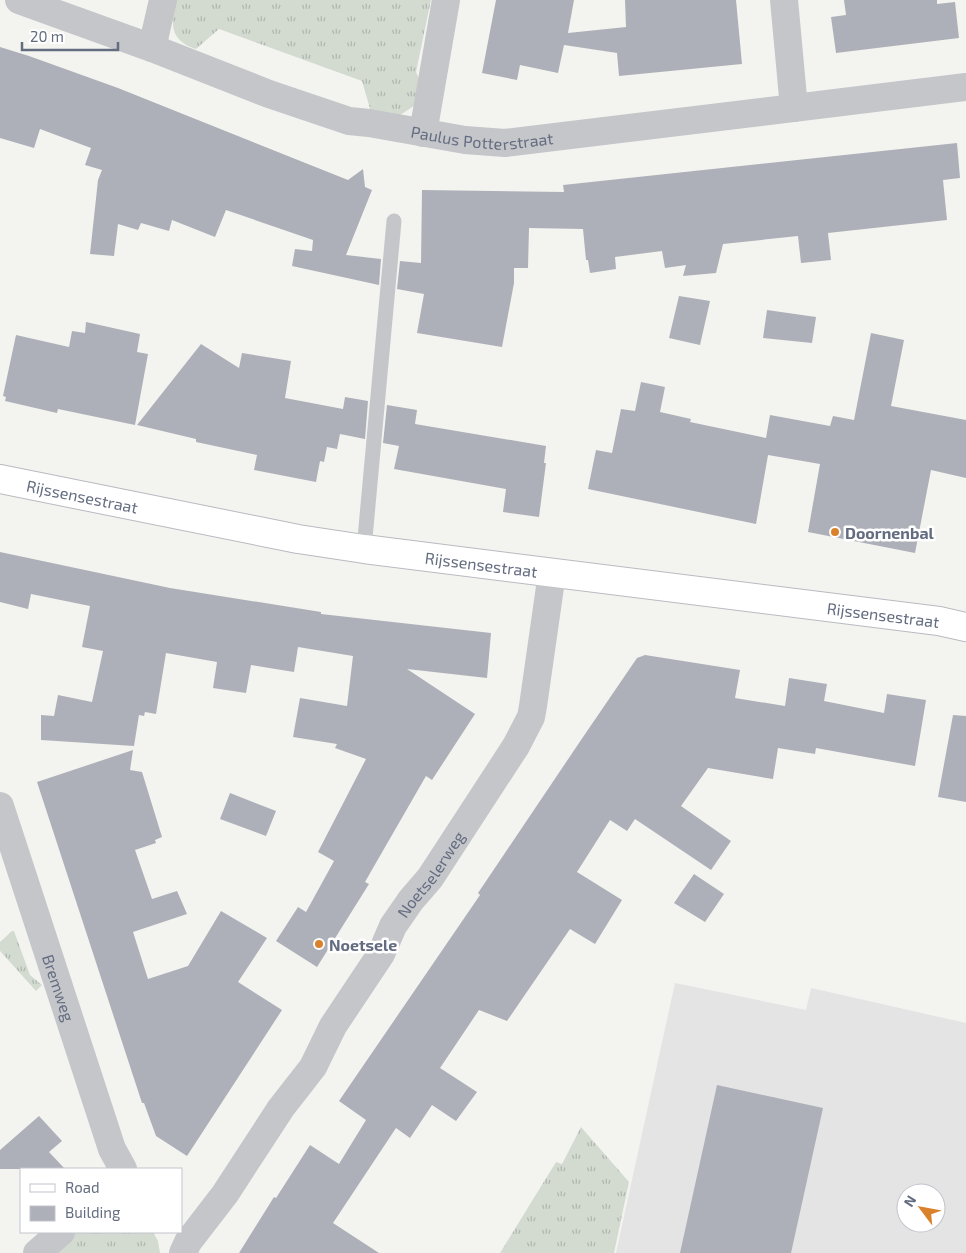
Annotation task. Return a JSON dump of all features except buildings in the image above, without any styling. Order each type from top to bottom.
[{"type":"main road","name":"Rijssensestraat","points":[[0,479],[279,535],[364,550],[939,621],[966,627]]},
{"type":"street","name":"Paulus Potterstraat","points":[[19,0],[152,48],[316,111],[349,121],[465,140],[505,143],[966,87]]},
{"type":"street","points":[[152,48],[163,0]]},
{"type":"street","points":[[423,133],[446,0]]},
{"type":"street","points":[[784,0],[794,108]]},
{"type":"street","name":"Noetselerweg","points":[[187,1235],[225,1194],[281,1108],[312,1067],[333,1026],[381,954],[393,926],[411,900],[430,878],[516,746],[531,717],[534,706],[552,573]]},
{"type":"street","name":"Bremweg","points":[[0,806],[112,1149],[122,1168]]},
{"type":"street","points":[[37,1253],[60,1233]]},
{"type":"lane","points":[[364,550],[394,221]]},
{"type":"shaded area","points":[[675,983],[806,1010],[811,988],[966,1023],[966,1253],[616,1253]]},
{"type":"green space","points":[[176,0],[431,0],[416,72],[421,83],[417,104],[397,117],[371,112],[362,81],[219,29],[196,49],[187,45],[176,36],[173,17]]},
{"type":"green space","points":[[14,931],[30,975],[42,985],[36,991],[0,951],[0,942]]},
{"type":"green space","points":[[581,1127],[629,1182],[614,1253],[500,1253],[556,1162],[562,1164]]},
{"type":"green space","points":[[73,1233],[154,1233],[158,1241],[160,1253],[51,1253]]},
{"type":"place","name":"Doornenbal","points":[[835,532]]},
{"type":"place","name":"Noetsele","points":[[319,944]]}]
